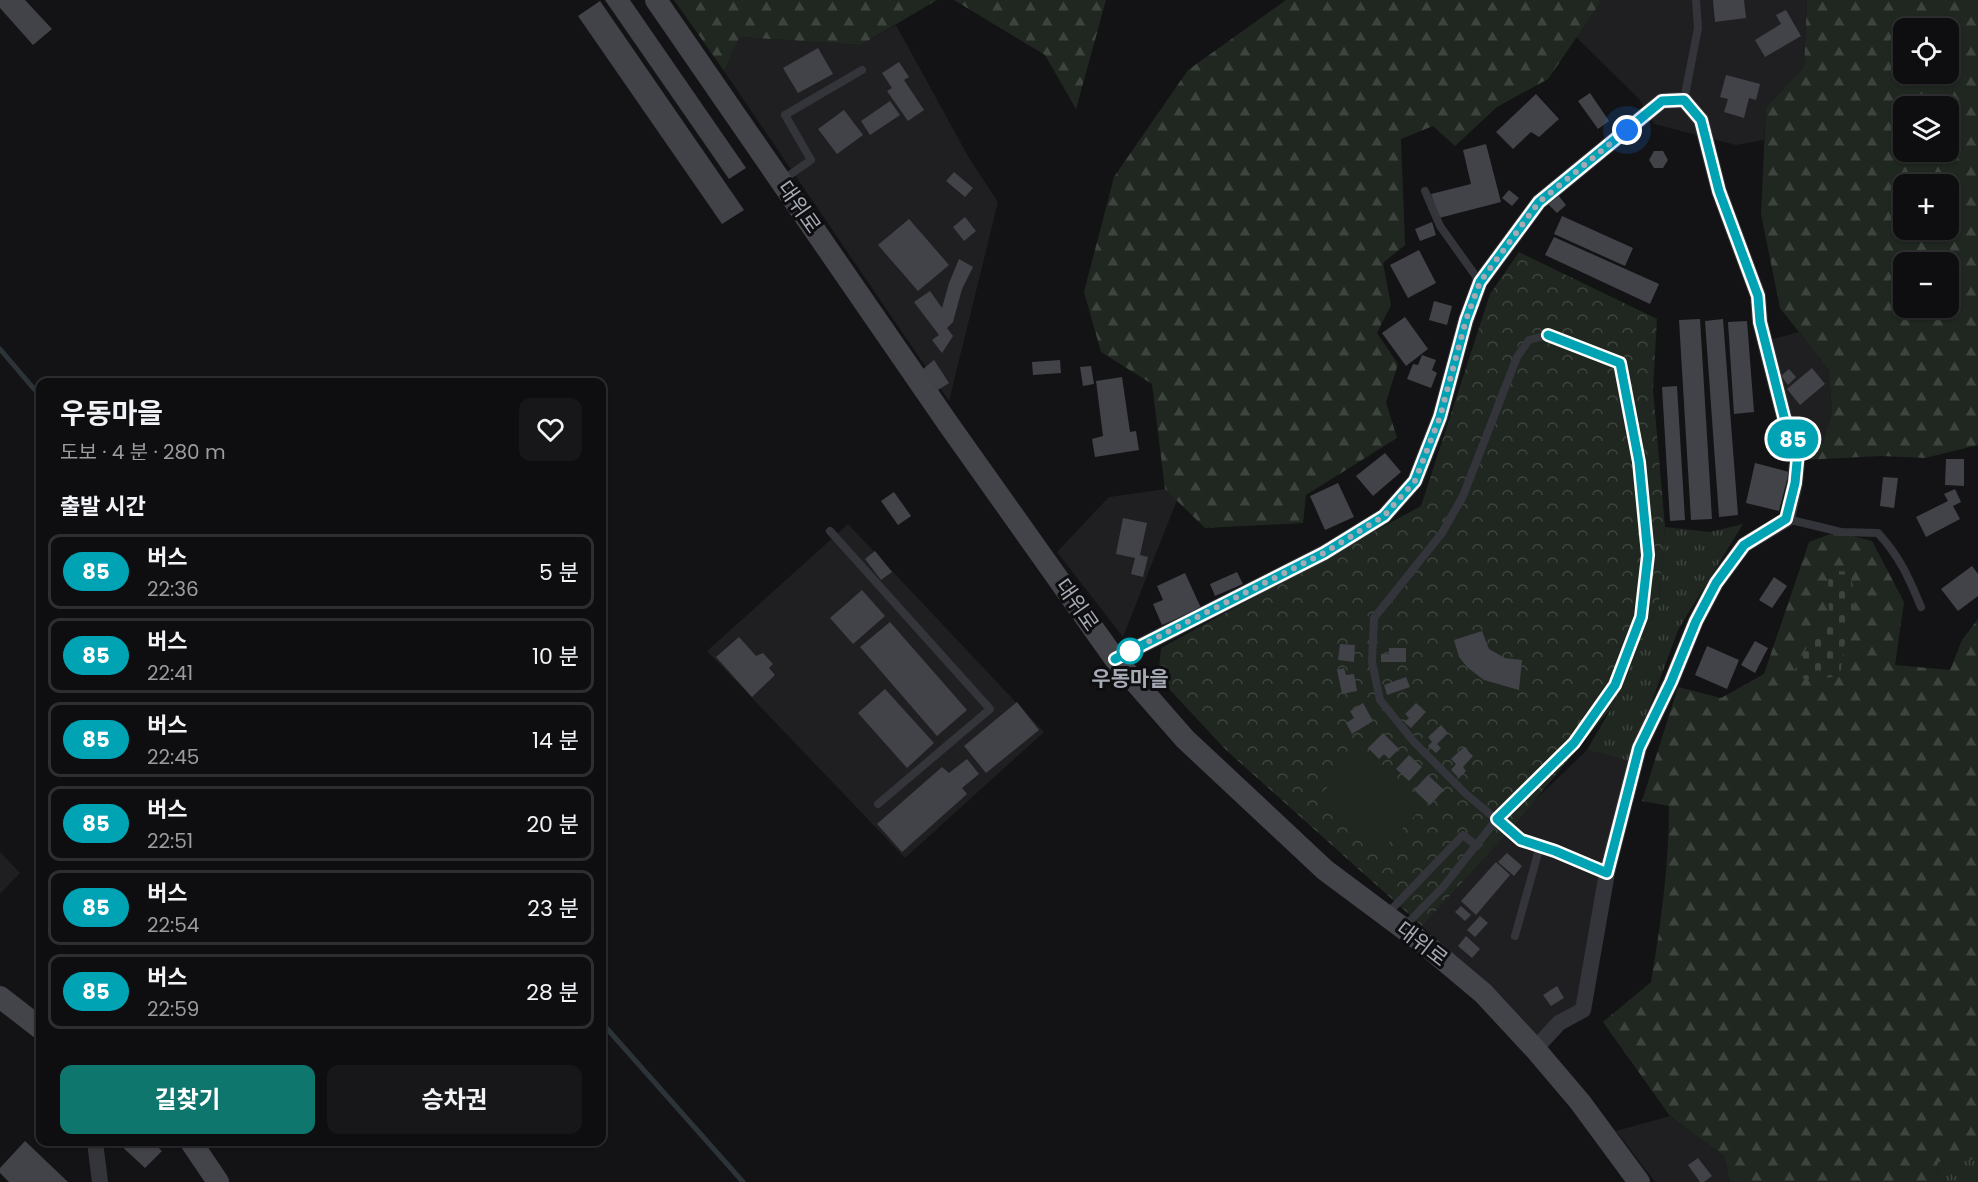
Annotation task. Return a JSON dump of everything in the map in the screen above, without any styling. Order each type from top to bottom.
[{"type":"main road","name":"대위로","points":[[656,0],[949,425],[1115,659],[1185,739],[1325,870],[1483,993],[1580,1102],[1639,1182]]},
{"type":"main road","points":[[0,997],[36,1025]]},
{"type":"main road","points":[[194,1146],[218,1182]]},
{"type":"street","points":[[1115,659],[1324,553],[1384,516],[1415,481],[1440,417],[1466,320],[1480,282],[1539,202],[1662,101],[1684,100],[1701,120],[1719,191],[1758,296],[1760,322],[1784,417],[1798,452],[1795,483],[1786,519],[1744,545],[1716,583],[1696,621],[1671,682],[1639,748],[1607,873],[1583,1010],[1559,1023],[1535,1049]]},
{"type":"street","points":[[96,1146],[100,1182]]},
{"type":"lane","points":[[1684,100],[1698,28],[1696,0]]},
{"type":"lane","points":[[781,181],[811,160],[785,115],[862,70]]},
{"type":"lane","points":[[1425,191],[1440,226],[1480,282]]},
{"type":"lane","points":[[1394,922],[1443,887],[1497,819],[1574,743],[1615,685],[1641,617],[1648,555],[1639,462],[1620,363],[1548,335],[1528,340],[1517,357],[1463,496],[1442,533],[1374,618],[1372,662],[1380,700],[1414,742],[1466,794],[1497,819],[1521,840],[1607,873]]},
{"type":"lane","points":[[1786,519],[1841,532],[1878,534],[1896,552],[1921,607]]},
{"type":"lane","points":[[830,531],[990,709],[878,804]]},
{"type":"lane","points":[[1394,922],[1463,835],[1477,846]]},
{"type":"lane","points":[[1515,936],[1540,846]]},
{"type":"shaded area","points":[[1602,0],[1807,0],[1804,67],[1766,107],[1764,140],[1736,145],[1654,124],[1639,99],[1576,37]]},
{"type":"shaded area","points":[[896,25],[969,158],[998,202],[949,401],[724,71],[740,37],[861,45]]},
{"type":"shaded area","points":[[1799,332],[1829,370],[1832,413],[1823,443],[1801,442],[1787,407],[1770,340]]},
{"type":"shaded area","points":[[1165,489],[1177,500],[1123,637],[1057,552],[1109,497]]},
{"type":"shaded area","points":[[848,524],[1044,732],[905,858],[707,651]]},
{"type":"shaded area","points":[[1587,750],[1630,761],[1580,1003],[1536,1038],[1422,926],[1534,801]]},
{"type":"shaded area","points":[[0,852],[20,873],[0,894]]},
{"type":"shaded area","points":[[1670,1116],[1724,1156],[1730,1182],[1655,1182],[1616,1131]]},
{"type":"green space","points":[[674,0],[937,0],[861,45],[740,37],[724,71]]},
{"type":"green space","points":[[954,0],[1106,0],[1076,109],[1045,55]]},
{"type":"green space","points":[[1286,0],[1602,0],[1548,79],[1497,107],[1455,146],[1433,126],[1401,139],[1405,245],[1383,263],[1391,305],[1377,333],[1398,364],[1386,402],[1397,438],[1306,495],[1303,523],[1205,528],[1165,489],[1152,384],[1101,352],[1084,292],[1114,177],[1188,70]]},
{"type":"green space","points":[[1807,0],[1978,0],[1978,445],[1925,458],[1881,456],[1802,460],[1801,442],[1823,443],[1832,413],[1829,370],[1780,308],[1761,214],[1766,107],[1804,67]]},
{"type":"green space","points":[[1519,252],[1657,319],[1653,389],[1665,527],[1659,604],[1612,707],[1516,823],[1422,926],[1226,750],[1158,677],[1161,648],[1421,506],[1490,294]]},
{"type":"green space","points":[[1743,524],[1678,630],[1630,761],[1587,750],[1612,707],[1659,604],[1665,527],[1710,532]]},
{"type":"green space","points":[[1836,532],[1872,541],[1904,602],[1895,665],[1950,670],[1962,640],[1978,619],[1978,1159],[1937,1162],[1938,1182],[1730,1182],[1724,1156],[1670,1116],[1603,1022],[1651,982],[1664,894],[1669,806],[1642,801],[1678,687],[1721,698],[1764,674],[1809,542]]},
{"type":"green space","points":[[1828,570],[1850,572],[1855,598],[1846,634],[1840,676],[1810,680],[1792,676],[1810,641],[1829,613]]},
{"type":"green space","points":[[1361,751],[1422,808],[1382,850],[1321,794]]},
{"type":"green space","points":[[1978,1159],[1978,1182],[1938,1182],[1937,1162]]},
{"type":"building","points":[[0,0],[25,0],[52,29],[33,45],[0,8]]},
{"type":"building","points":[[605,0],[630,0],[746,168],[729,179]]},
{"type":"building","points":[[1713,0],[1744,0],[1746,18],[1715,22]]},
{"type":"building","points":[[600,1],[744,210],[722,224],[578,16]]},
{"type":"building","points":[[1786,10],[1801,36],[1765,57],[1755,40],[1781,24],[1776,15]]},
{"type":"building","points":[[818,48],[833,74],[798,93],[783,68]]},
{"type":"building","points":[[899,62],[909,77],[904,80],[924,110],[908,121],[887,91],[892,88],[882,73]]},
{"type":"building","points":[[1726,75],[1760,84],[1756,100],[1749,98],[1744,118],[1724,112],[1728,99],[1720,97]]},
{"type":"building","points":[[1590,93],[1609,121],[1598,129],[1578,101]]},
{"type":"building","points":[[1536,94],[1559,119],[1539,137],[1531,132],[1513,149],[1496,132]]},
{"type":"building","points":[[890,101],[900,115],[870,135],[861,121]]},
{"type":"building","points":[[844,110],[863,135],[837,154],[818,129]]},
{"type":"building","points":[[1486,144],[1501,202],[1439,218],[1431,194],[1471,184],[1463,150]]},
{"type":"building","points":[[1654,151],[1663,151],[1668,160],[1663,168],[1654,168],[1649,160]]},
{"type":"building","points":[[954,172],[973,188],[965,197],[946,181]]},
{"type":"building","points":[[1509,190],[1519,198],[1512,206],[1502,198]]},
{"type":"building","points":[[1558,195],[1566,205],[1557,213],[1548,204]]},
{"type":"building","points":[[1562,216],[1633,248],[1625,266],[1554,234]]},
{"type":"building","points":[[965,217],[976,231],[964,241],[953,227]]},
{"type":"building","points":[[909,219],[949,265],[918,291],[878,245]]},
{"type":"building","points":[[1432,222],[1436,235],[1420,241],[1415,229]]},
{"type":"building","points":[[1554,237],[1659,284],[1650,304],[1545,255]]},
{"type":"building","points":[[1419,250],[1436,283],[1408,298],[1390,265]]},
{"type":"building","points":[[959,259],[973,267],[962,289],[953,322],[947,328],[953,336],[942,353],[932,340],[939,335],[914,302],[930,291],[942,308]]},
{"type":"building","points":[[1434,301],[1452,306],[1447,325],[1429,320]]},
{"type":"building","points":[[1405,317],[1428,349],[1406,366],[1382,333]]},
{"type":"building","points":[[1700,319],[1712,519],[1691,520],[1679,320]]},
{"type":"building","points":[[1723,319],[1738,515],[1719,517],[1705,321]]},
{"type":"building","points":[[1747,321],[1754,412],[1734,414],[1728,322]]},
{"type":"building","points":[[1422,355],[1436,360],[1432,370],[1437,373],[1431,388],[1407,379],[1413,364],[1418,365]]},
{"type":"building","points":[[934,360],[949,383],[938,390],[923,369]]},
{"type":"building","points":[[1060,360],[1061,373],[1033,375],[1032,362]]},
{"type":"building","points":[[1091,366],[1094,384],[1083,386],[1080,367]]},
{"type":"building","points":[[1812,368],[1825,384],[1800,405],[1787,389]]},
{"type":"building","points":[[1789,369],[1796,377],[1788,385],[1781,376]]},
{"type":"building","points":[[1122,377],[1130,432],[1136,431],[1139,450],[1095,457],[1092,439],[1103,436],[1096,381]]},
{"type":"building","points":[[1677,386],[1685,520],[1670,521],[1662,387]]},
{"type":"building","points":[[1385,453],[1401,472],[1373,496],[1356,476]]},
{"type":"building","points":[[1946,459],[1964,459],[1964,486],[1945,485]]},
{"type":"building","points":[[1755,463],[1789,472],[1779,511],[1746,503]]},
{"type":"building","points":[[1883,477],[1898,478],[1894,508],[1880,506]]},
{"type":"building","points":[[1338,483],[1354,517],[1325,530],[1310,496]]},
{"type":"building","points":[[1955,489],[1961,502],[1953,506],[1960,519],[1926,537],[1916,517],[1948,501],[1944,494]]},
{"type":"building","points":[[894,492],[911,516],[898,525],[881,501]]},
{"type":"building","points":[[1123,518],[1147,523],[1140,555],[1148,557],[1143,577],[1131,574],[1135,558],[1116,554]]},
{"type":"building","points":[[875,551],[892,572],[881,580],[865,559]]},
{"type":"building","points":[[1972,566],[1978,574],[1978,596],[1958,611],[1941,589]]},
{"type":"building","points":[[1237,572],[1243,584],[1215,596],[1210,584]]},
{"type":"building","points":[[1185,573],[1201,608],[1162,625],[1153,604],[1163,600],[1157,586]]},
{"type":"building","points":[[1774,577],[1787,586],[1772,608],[1759,600]]},
{"type":"building","points":[[862,590],[885,616],[853,644],[830,618]]},
{"type":"building","points":[[890,622],[967,710],[937,736],[860,647]]},
{"type":"building","points":[[1482,631],[1489,649],[1505,658],[1522,660],[1519,690],[1484,680],[1468,668],[1459,657],[1454,640]]},
{"type":"building","points":[[739,637],[756,656],[763,653],[773,664],[769,668],[775,675],[752,697],[716,657]]},
{"type":"building","points":[[1755,641],[1768,648],[1755,673],[1741,665]]},
{"type":"building","points":[[1340,644],[1355,645],[1354,662],[1338,660]]},
{"type":"building","points":[[1707,646],[1739,660],[1727,689],[1695,675]]},
{"type":"building","points":[[1389,648],[1406,648],[1406,662],[1381,662],[1381,654],[1389,654]]},
{"type":"building","points":[[1344,668],[1346,675],[1354,674],[1357,691],[1342,694],[1337,670]]},
{"type":"building","points":[[1406,677],[1410,687],[1387,695],[1384,685]]},
{"type":"building","points":[[885,689],[934,743],[907,768],[858,713]]},
{"type":"building","points":[[1017,702],[1039,730],[986,773],[964,746]]},
{"type":"building","points":[[1363,703],[1373,721],[1352,734],[1346,723],[1354,718],[1350,711]]},
{"type":"building","points":[[1416,703],[1426,712],[1411,728],[1404,722],[1409,718],[1405,714]]},
{"type":"building","points":[[1441,725],[1448,733],[1437,744],[1441,748],[1436,753],[1428,746],[1432,742],[1428,737]]},
{"type":"building","points":[[1383,733],[1399,749],[1389,759],[1384,754],[1379,759],[1368,748]]},
{"type":"building","points":[[1464,747],[1473,756],[1463,767],[1466,771],[1459,778],[1451,770],[1456,764],[1451,759]]},
{"type":"building","points":[[1409,755],[1422,767],[1409,781],[1396,769]]},
{"type":"building","points":[[967,759],[979,774],[962,788],[967,794],[902,852],[877,824],[942,767],[949,773]]},
{"type":"building","points":[[1428,775],[1444,790],[1430,805],[1414,790]]},
{"type":"building","points":[[1507,853],[1522,866],[1514,876],[1498,862]]},
{"type":"building","points":[[1496,862],[1510,875],[1476,915],[1461,901]]},
{"type":"building","points":[[1461,906],[1471,915],[1465,921],[1455,912]]},
{"type":"building","points":[[1480,916],[1488,923],[1475,937],[1467,930]]},
{"type":"building","points":[[1466,936],[1480,949],[1472,958],[1458,946]]},
{"type":"building","points":[[1557,986],[1564,998],[1551,1006],[1543,995]]},
{"type":"building","points":[[25,1141],[68,1182],[9,1182],[0,1173],[0,1168]]},
{"type":"building","points":[[121,1146],[156,1146],[162,1151],[145,1168]]},
{"type":"building","points":[[1698,1158],[1712,1176],[1704,1182],[1700,1182],[1688,1165]]},
{"type":"waterway","points":[[0,349],[36,391]]},
{"type":"waterway","points":[[606,1028],[743,1182]]},
{"type":"bus line","name":"85","points":[[1115,659],[1142,643],[1324,553],[1384,516],[1415,481],[1440,417],[1466,320],[1480,282],[1539,202],[1662,101],[1684,100],[1701,120],[1719,191],[1758,296],[1760,322],[1784,417],[1798,452],[1795,483],[1786,519],[1744,545],[1716,583],[1696,621],[1671,682],[1639,748],[1607,873],[1555,851],[1521,840],[1497,819],[1574,743],[1615,685],[1641,617],[1648,555],[1639,462],[1620,363],[1548,335]]},
{"type":"place","name":"우동마을","points":[[1130,651]]},
{"type":"route","points":[[1130,651],[1324,553],[1384,516],[1415,481],[1440,417],[1466,320],[1480,282],[1539,202],[1627,130]]}]
